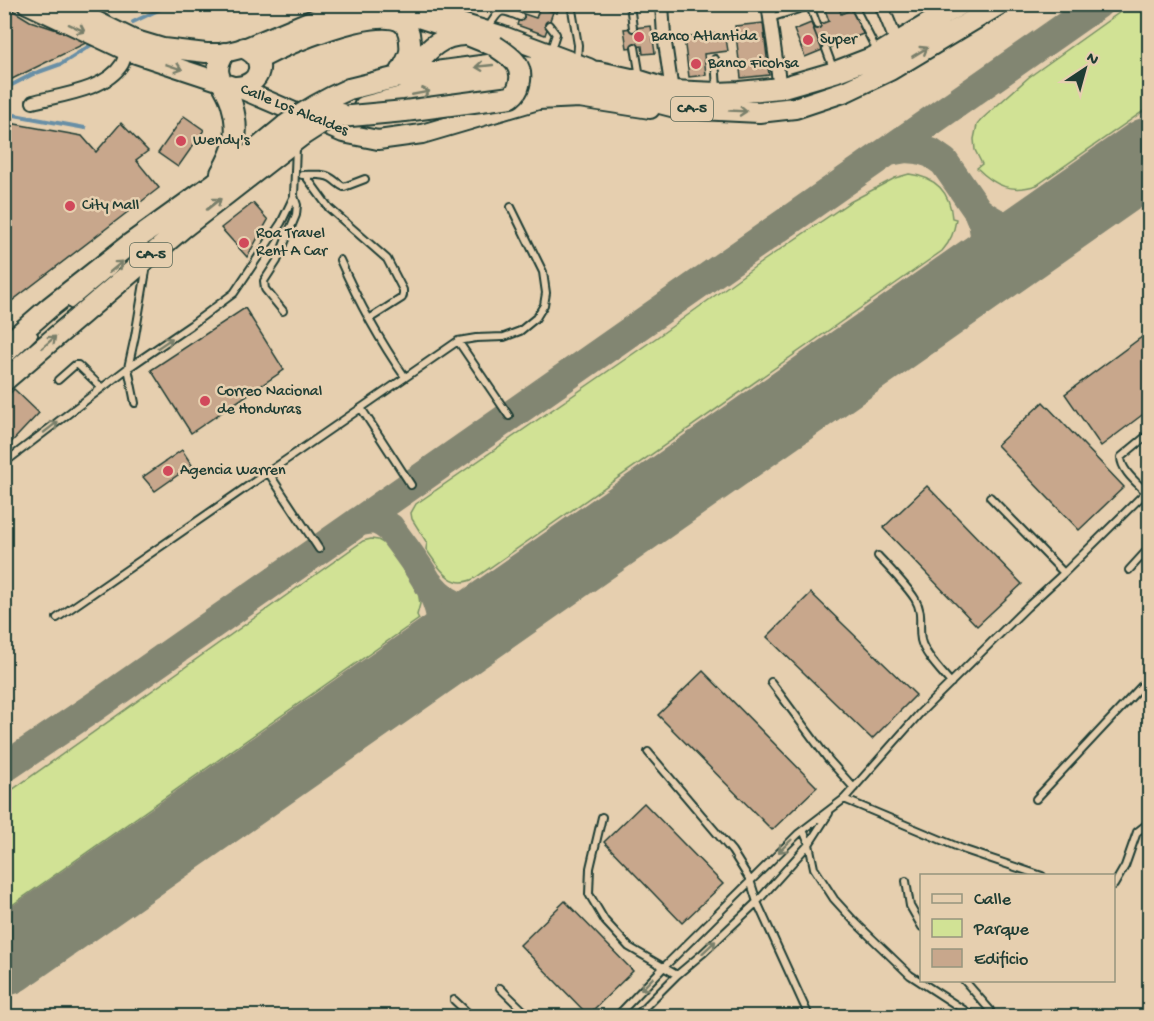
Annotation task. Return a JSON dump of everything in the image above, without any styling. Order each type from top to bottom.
[{"type":"main road","name":"Calle Los Alcaldes","points":[[27,4],[127,51],[229,85],[343,133],[378,140],[422,134],[538,100],[579,98],[652,110],[675,99]]},
{"type":"main road","points":[[62,4],[133,39],[163,48],[187,52],[251,54],[273,51],[323,17],[350,4]]},
{"type":"main road","points":[[329,118],[511,97],[516,93],[521,81],[520,68],[509,55],[483,37],[404,4]]},
{"type":"main road","name":"CA-5","points":[[4,381],[139,257],[184,227],[294,134],[305,110],[349,89],[402,76],[496,64],[599,72],[640,81],[675,99],[759,112],[795,108],[846,91],[890,70],[1000,4]]},
{"type":"main road","name":"CA-5","points":[[4,347],[121,251],[215,183],[294,134],[329,118],[417,93],[497,83],[578,86],[644,99],[675,99],[780,88],[835,72],[879,54],[958,5]]},
{"type":"main road","points":[[323,17],[371,8],[403,12],[483,37],[550,53],[599,72]]},
{"type":"main road","points":[[323,17],[352,22],[371,18],[387,18],[402,22],[407,29],[411,47],[402,76]]},
{"type":"main road","points":[[402,76],[442,39],[454,35],[483,37]]},
{"type":"main road","points":[[215,183],[232,154],[236,131],[229,85],[218,75],[218,67],[224,53]]},
{"type":"main road","points":[[229,85],[247,86],[255,79],[259,69],[251,54]]},
{"type":"street","points":[[662,4],[664,36],[675,99]]},
{"type":"street","points":[[768,4],[780,88]]},
{"type":"street","points":[[881,4],[897,44]]},
{"type":"street","points":[[33,102],[88,88],[107,80],[121,65],[127,51]]},
{"type":"lane","points":[[571,4],[578,45],[577,64]]},
{"type":"lane","points":[[630,4],[633,28]]},
{"type":"lane","points":[[853,4],[879,54]]},
{"type":"lane","points":[[770,18],[812,5],[817,25]]},
{"type":"lane","points":[[483,37],[500,12],[506,11],[520,17]]},
{"type":"lane","points":[[549,25],[556,34],[550,53]]},
{"type":"lane","points":[[635,47],[640,81]]},
{"type":"lane","points":[[826,49],[835,72]]},
{"type":"lane","points":[[715,59],[717,93]]},
{"type":"lane","points":[[283,311],[265,289],[264,281],[277,261],[296,215],[294,134]]},
{"type":"lane","points":[[295,175],[330,177],[344,187],[365,179]]},
{"type":"lane","points":[[305,175],[329,208],[387,259],[403,290],[402,298],[369,319]]},
{"type":"lane","points":[[4,463],[128,368],[234,294],[281,224],[294,196]]},
{"type":"lane","points":[[57,618],[458,341],[504,337],[520,331],[536,318],[544,305],[546,293],[543,272],[511,207]]},
{"type":"lane","points":[[165,232],[184,227]]},
{"type":"lane","points":[[135,403],[128,368],[135,336],[139,257]]},
{"type":"lane","points":[[71,305],[139,257]]},
{"type":"lane","points":[[340,260],[385,348],[405,377]]},
{"type":"lane","points":[[4,364],[34,335]]},
{"type":"lane","points":[[458,341],[509,416]]},
{"type":"lane","points":[[58,380],[78,365],[102,388]]},
{"type":"lane","points":[[361,408],[411,485]]},
{"type":"lane","points":[[616,1017],[750,880],[804,830],[844,799],[920,713],[1147,489],[1133,480],[1121,462],[1121,457],[1149,433]]},
{"type":"lane","points":[[268,472],[319,549]]},
{"type":"lane","points":[[990,497],[1064,573]]},
{"type":"lane","points":[[1129,570],[1149,547]]},
{"type":"lane","points":[[878,556],[915,598],[921,612],[922,643],[951,683]]},
{"type":"lane","points":[[1036,799],[1149,677]]},
{"type":"lane","points":[[771,682],[828,759],[854,789]]},
{"type":"lane","points":[[648,753],[732,851],[750,880],[757,902],[809,1017]]},
{"type":"lane","points":[[844,799],[965,850],[1036,874]]},
{"type":"lane","points":[[636,1017],[677,975],[757,902],[808,844],[831,810]]},
{"type":"lane","points":[[602,817],[590,868],[589,894],[605,921],[630,947],[677,975]]},
{"type":"lane","points":[[1115,882],[1125,866],[1137,832],[1149,822]]},
{"type":"lane","points":[[804,830],[814,868],[834,899],[910,975],[920,982]]},
{"type":"lane","points":[[906,881],[910,906],[920,925]]},
{"type":"lane","points":[[921,982],[974,1017]]},
{"type":"lane","points":[[965,982],[990,1010],[991,1017]]},
{"type":"lane","points":[[500,988],[529,1017]]},
{"type":"lane","points":[[454,1000],[471,1017]]},
{"type":"green space","points":[[1130,5],[1149,5],[1149,107],[1037,185],[1020,188],[1005,187],[984,175],[977,168],[982,164],[975,150],[974,139],[977,125],[982,119],[1029,77]]},
{"type":"green space","points":[[909,174],[934,182],[948,200],[952,218],[956,219],[952,236],[942,251],[475,578],[459,582],[440,569],[426,549],[427,543],[412,519],[411,513],[416,504],[850,202],[895,178]]},
{"type":"green space","points":[[371,539],[387,545],[418,591],[420,604],[417,615],[419,619],[5,910],[5,795],[363,541]]},
{"type":"building","points":[[532,4],[560,4],[557,13]]},
{"type":"building","points":[[823,4],[838,4],[841,14],[853,9],[863,34],[822,50],[813,27],[829,21]]},
{"type":"building","points":[[4,5],[30,21],[90,41],[4,84]]},
{"type":"building","points":[[540,7],[553,12],[545,35],[517,25],[521,13],[536,18]]},
{"type":"building","points":[[763,23],[769,75],[741,78],[735,26]]},
{"type":"building","name":"Super","points":[[811,23],[822,50],[805,57],[794,30]]},
{"type":"building","name":"Banco Atlantida","points":[[651,26],[655,53],[643,54],[642,46],[627,48],[624,29]]},
{"type":"building","name":"Banco Ficohsa","points":[[725,32],[728,51],[704,54],[706,75],[689,77],[684,38]]},
{"type":"building","name":"Wendy's","points":[[184,116],[204,130],[178,167],[158,153]]},
{"type":"building","name":"City Mall","points":[[4,122],[82,136],[96,152],[121,123],[148,151],[136,160],[159,188],[4,307]]},
{"type":"building","name":"Roa Travel Rent A Car","points":[[253,203],[268,220],[247,257],[221,228]]},
{"type":"building","name":"Correo Nacional de Honduras","points":[[245,308],[284,370],[191,433],[151,370]]},
{"type":"building","points":[[1150,331],[1150,409],[1101,446],[1065,394]]},
{"type":"building","points":[[14,389],[39,413],[5,449],[4,400]]},
{"type":"building","points":[[1043,402],[1124,487],[1079,530],[997,445]]},
{"type":"building","name":"Agencia Warren","points":[[182,450],[192,465],[155,491],[143,477]]},
{"type":"building","points":[[927,486],[1022,584],[977,626],[883,528]]},
{"type":"building","points":[[811,593],[916,695],[872,739],[767,637]]},
{"type":"building","points":[[703,671],[817,787],[772,830],[658,715]]},
{"type":"building","points":[[644,803],[723,884],[682,923],[604,842]]},
{"type":"building","points":[[565,901],[633,971],[588,1015],[520,945]]},
{"type":"waterway","points":[[133,22],[171,4]]},
{"type":"waterway","points":[[4,89],[33,74],[61,64],[94,43]]},
{"type":"waterway","points":[[4,112],[85,128]]},
{"type":"taxiway","points":[[4,768],[1098,4]]},
{"type":"taxiway","points":[[889,151],[906,148],[931,153],[944,162],[978,211],[985,234],[980,263],[972,279]]},
{"type":"taxiway","points":[[978,211],[996,223],[1013,228],[1031,228],[1052,224]]},
{"type":"taxiway","points":[[358,522],[375,520],[390,528],[418,567],[436,598],[442,629],[437,647],[425,663]]},
{"type":"taxiway","points":[[430,585],[447,601],[465,608],[485,609],[508,605]]},
{"type":"taxiway","points":[[4,944],[12,944],[45,930]]},
{"type":"runway","points":[[4,958],[1150,155]]},
{"type":"place","name":"Banco Atlantida","points":[[639,37]]},
{"type":"place","name":"Super","points":[[808,40]]},
{"type":"place","name":"Banco Ficohsa","points":[[696,64]]},
{"type":"place","name":"Wendy's","points":[[181,141]]},
{"type":"place","name":"City Mall","points":[[70,206]]},
{"type":"place","name":"Roa Travel Rent A Car","points":[[244,243]]},
{"type":"place","name":"Correo Nacional de Honduras","points":[[205,401]]},
{"type":"place","name":"Agencia Warren","points":[[168,471]]}]
